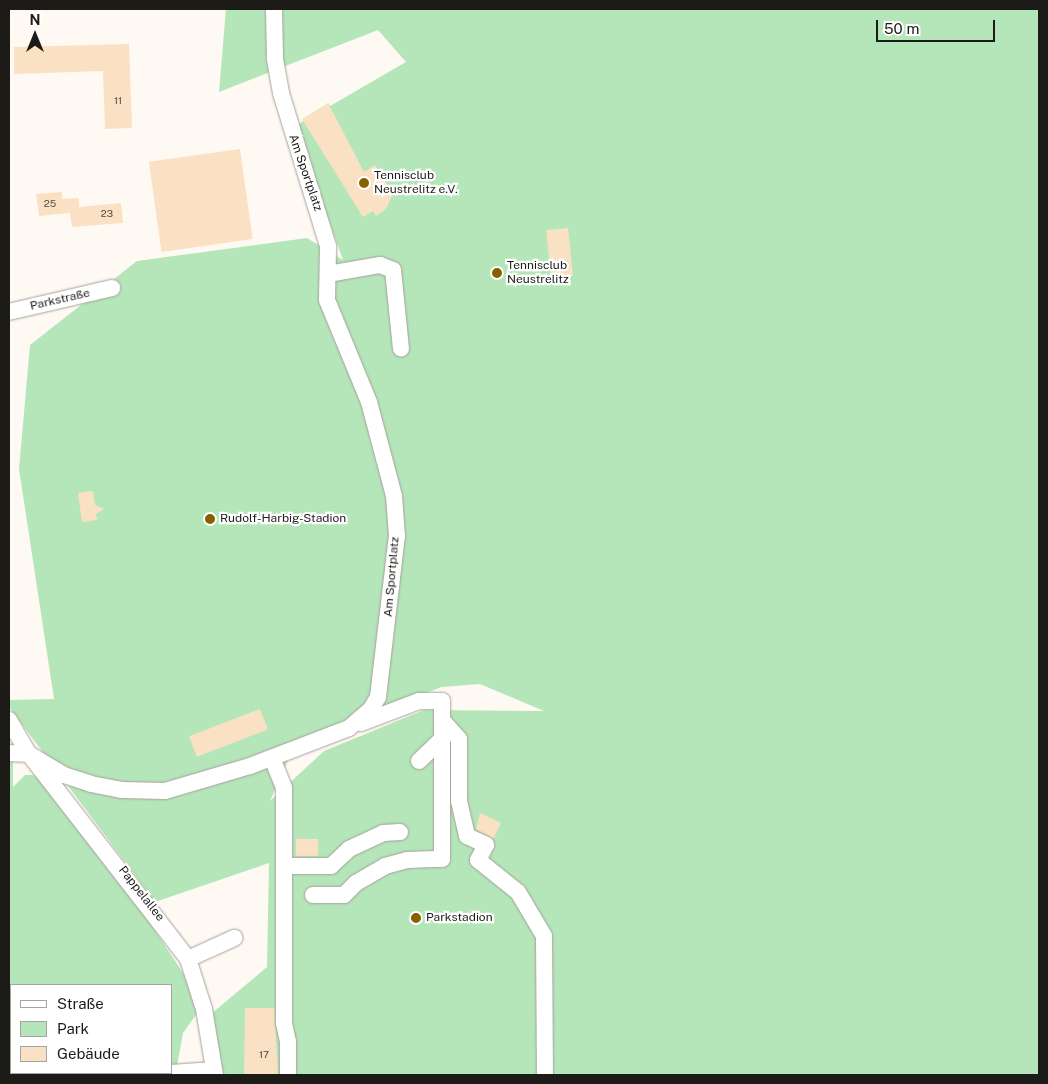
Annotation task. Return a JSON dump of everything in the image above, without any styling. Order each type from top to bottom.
[{"type":"lane","name":"Am Sportplatz","points":[[29,754],[64,775],[91,784],[143,792],[184,787],[272,758],[350,728],[371,709],[381,687],[397,515],[380,436],[327,300],[328,274],[324,230],[288,126],[275,58],[274,9]]},
{"type":"lane","points":[[328,274],[380,265],[393,270],[401,349]]},
{"type":"lane","name":"Parkstraße","points":[[9,312],[112,288]]},
{"type":"lane","points":[[313,895],[344,895],[356,883],[385,866],[407,860],[442,859],[442,701],[419,701],[350,728]]},
{"type":"lane","points":[[9,720],[29,754]]},
{"type":"lane","points":[[442,720],[459,739],[459,801],[467,836],[486,845],[478,860],[518,892],[544,936],[545,1075]]},
{"type":"lane","points":[[419,761],[442,739]]},
{"type":"lane","points":[[9,753],[29,754]]},
{"type":"lane","name":"Pappelallee","points":[[29,754],[188,959],[204,1009],[214,1073]]},
{"type":"lane","points":[[272,758],[284,788],[284,1023],[288,1042],[288,1075]]},
{"type":"lane","points":[[284,866],[331,866],[348,849],[383,833],[400,832]]},
{"type":"lane","points":[[188,959],[234,938]]},
{"type":"lane","points":[[172,1073],[214,1073]]},
{"type":"lane","points":[[124,1075],[147,1074]]},
{"type":"green space","points":[[226,9],[1039,9],[1039,1075],[222,1075],[211,1014],[267,967],[269,863],[155,902],[9,707],[9,700],[54,699],[19,469],[30,345],[137,261],[307,238],[343,260],[295,127],[328,103],[330,106],[406,62],[378,30],[219,92]],"holes":[[[480,684],[544,711],[424,710],[324,751],[270,801],[297,740],[442,687]]]},
{"type":"green space","points":[[9,758],[13,758],[13,787],[25,775],[33,775],[46,783],[127,888],[189,982],[198,1012],[183,1033],[177,1066],[172,1068],[172,984],[10,984],[10,1074],[60,1074],[9,1075]]},
{"type":"building","points":[[129,44],[132,128],[105,129],[103,71],[14,74],[14,47]]},
{"type":"building","name":"Tennisclub Neustrelitz e.V.","points":[[328,103],[364,172],[375,165],[393,194],[386,209],[376,216],[373,211],[363,217],[302,119]]},
{"type":"building","points":[[240,149],[253,239],[162,252],[149,162]]},
{"type":"building","points":[[62,192],[62,199],[79,198],[79,207],[121,203],[123,223],[72,227],[70,213],[39,216],[36,194]]},
{"type":"building","points":[[568,228],[573,276],[551,278],[546,230]]},
{"type":"building","points":[[93,491],[95,505],[104,509],[96,514],[97,520],[82,522],[78,493]]},
{"type":"building","points":[[260,709],[268,730],[197,757],[189,736]]},
{"type":"building","points":[[480,813],[501,823],[493,839],[476,829]]},
{"type":"building","points":[[296,839],[318,839],[318,856],[296,856]]},
{"type":"building","points":[[245,1008],[274,1008],[278,1075],[244,1075]]},
{"type":"place","name":"Tennisclub Neustrelitz e.V.","points":[[364,183]]},
{"type":"place","name":"Tennisclub Neustrelitz","points":[[497,273]]},
{"type":"place","name":"Rudolf-Harbig-Stadion","points":[[210,519]]},
{"type":"place","name":"Parkstadion","points":[[416,918]]}]
